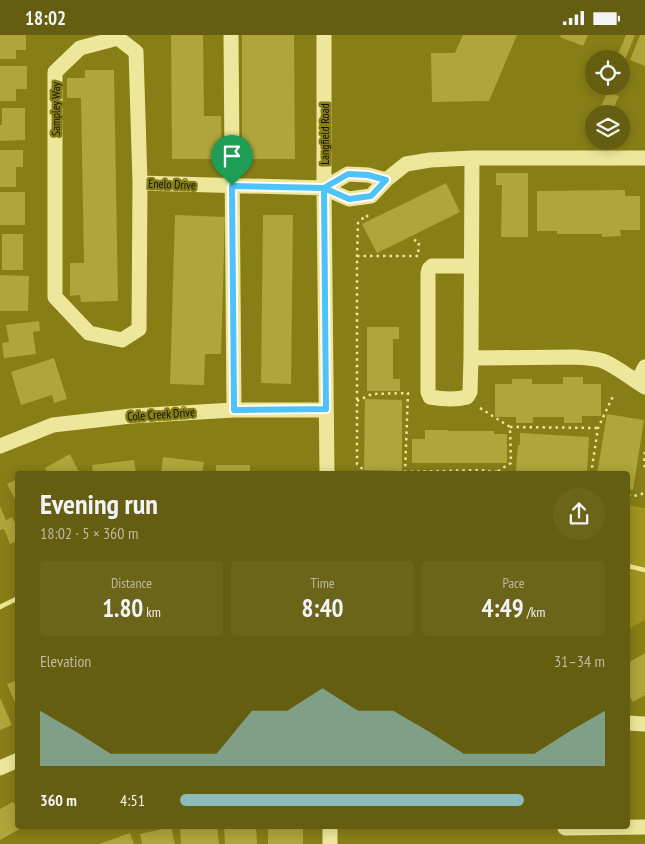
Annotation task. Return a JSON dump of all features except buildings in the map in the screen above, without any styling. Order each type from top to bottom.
[{"type":"street","points":[[232,35],[234,410]]},
{"type":"street","name":"Langfield Road","points":[[324,35],[327,471]]},
{"type":"street","name":"Sampley Way","points":[[118,38],[136,52],[140,183],[139,329],[122,340],[89,333],[56,297],[55,72],[80,48],[118,38]]},
{"type":"street","points":[[324,188],[349,199],[371,196],[386,180],[406,165],[430,160],[472,158],[645,158]]},
{"type":"street","points":[[471,266],[432,267],[429,269],[428,392],[430,397],[462,398],[467,397],[470,392],[472,158]]},
{"type":"street","points":[[324,188],[348,174],[368,175],[386,180]]},
{"type":"street","name":"Enelo Drive","points":[[140,183],[324,188]]},
{"type":"street","points":[[471,358],[575,357],[604,361],[641,384],[645,367]]},
{"type":"street","name":"Cole Creek Drive","points":[[0,446],[53,425],[131,416],[234,410],[326,409]]},
{"type":"street","points":[[630,723],[645,724]]},
{"type":"street","points":[[0,768],[15,761]]},
{"type":"street","points":[[630,827],[645,827]]},
{"type":"street","points":[[330,829],[330,844]]},
{"type":"path","points":[[365,471],[357,464],[357,256],[358,223],[366,215],[368,217]]},
{"type":"path","points":[[357,256],[418,256],[419,242],[414,240]]},
{"type":"path","points":[[357,401],[372,394],[408,393],[405,471]]},
{"type":"path","points":[[592,471],[598,428],[614,394]]},
{"type":"path","points":[[480,408],[510,427],[598,428]]},
{"type":"path","points":[[499,471],[511,463],[510,427]]},
{"type":"path","points":[[645,453],[645,471]]},
{"type":"path","points":[[454,471],[488,471]]},
{"type":"path","points":[[630,495],[645,493]]},
{"type":"shaded area","points":[[630,505],[645,508],[645,620],[630,628]]},
{"type":"waterway","points":[[630,566],[645,570]]},
{"type":"waterway","points":[[0,607],[15,600]]},
{"type":"route","points":[[232,186],[234,410],[326,409],[324,188],[348,174],[368,175],[386,180],[371,196],[349,199],[324,188],[232,186]]}]
